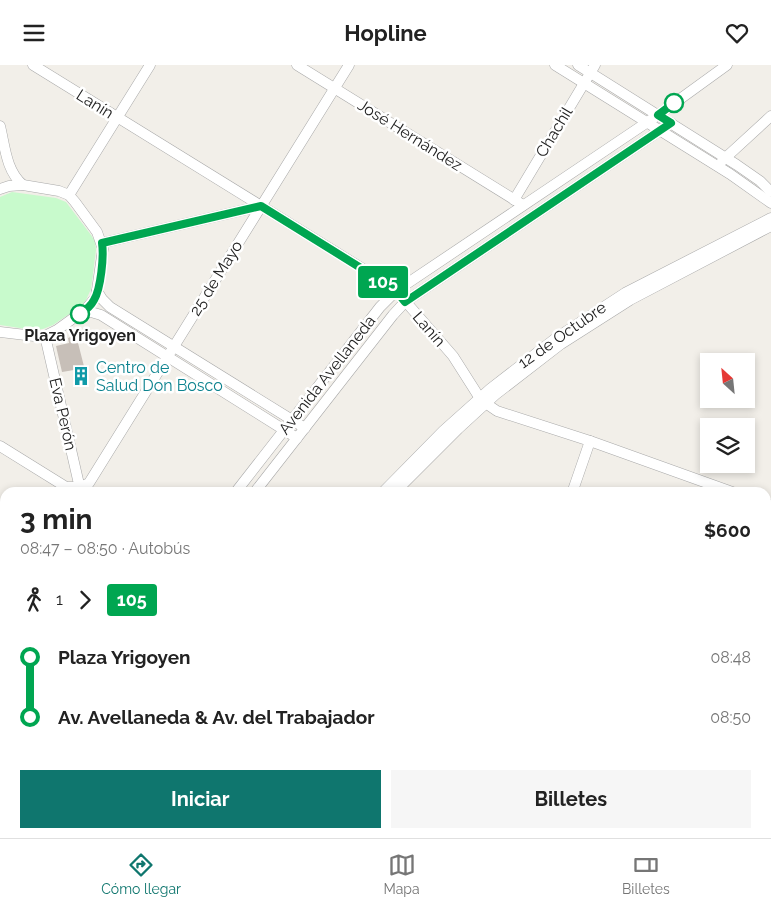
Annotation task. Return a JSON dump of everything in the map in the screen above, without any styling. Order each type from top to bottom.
[{"type":"street","name":"Lanín","points":[[33,65],[396,291],[456,360],[483,401]]},
{"type":"street","points":[[68,195],[150,65]]},
{"type":"street","name":"José Hernández","points":[[297,65],[518,202],[532,207],[534,211],[531,217]]},
{"type":"street","name":"25 de Mayo","points":[[84,487],[94,476],[349,65]]},
{"type":"street","points":[[555,65],[717,166],[771,203]]},
{"type":"street","points":[[578,65],[593,69],[658,115],[754,176],[771,192]]},
{"type":"street","name":"Avenida Avellaneda","points":[[240,487],[380,307],[396,291],[518,202],[658,115],[727,65]]},
{"type":"street","name":"Chachil","points":[[518,202],[593,69]]},
{"type":"street","points":[[717,166],[771,116]]},
{"type":"street","name":"Avenida Avellaneda","points":[[259,487],[405,302],[671,123]]},
{"type":"street","points":[[0,126],[10,168],[13,175],[23,185]]},
{"type":"street","points":[[0,189],[23,185],[59,191],[68,195],[97,232],[102,243],[103,255],[97,291],[90,306],[80,314],[45,336],[0,332]]},
{"type":"street","points":[[102,243],[261,206]]},
{"type":"street","name":"12 de Octubre","points":[[400,487],[483,401],[541,348],[610,302],[771,219]]},
{"type":"street","name":"12 de Octubre","points":[[388,487],[444,431],[542,358],[610,312],[641,294],[771,226]]},
{"type":"street","points":[[97,291],[110,307],[305,428]]},
{"type":"street","points":[[80,314],[91,312],[98,314],[297,438]]},
{"type":"street","name":"Eva Perón","points":[[45,336],[79,487]]},
{"type":"street","points":[[483,401],[497,411],[590,441],[718,487]]},
{"type":"street","points":[[574,487],[590,441]]},
{"type":"street","points":[[0,446],[66,487]]},
{"type":"green space","name":"Plaza Yrigoyen","points":[[12,192],[56,198],[66,202],[95,241],[96,250],[91,289],[86,300],[81,306],[53,325],[43,329],[33,330],[0,325],[0,197]]},
{"type":"building","points":[[76,335],[88,382],[78,384],[74,370],[62,372],[56,346],[69,343],[68,338]]},
{"type":"bus line","name":"105","points":[[80,314],[90,306],[96,297],[103,255],[102,243],[261,206],[385,283],[396,291],[405,302],[671,123],[658,115],[674,103]]},
{"type":"place","name":"Plaza Yrigoyen","points":[[80,314]]},
{"type":"place","name":"Centro de Salud Don Bosco","points":[[81,376]]}]
